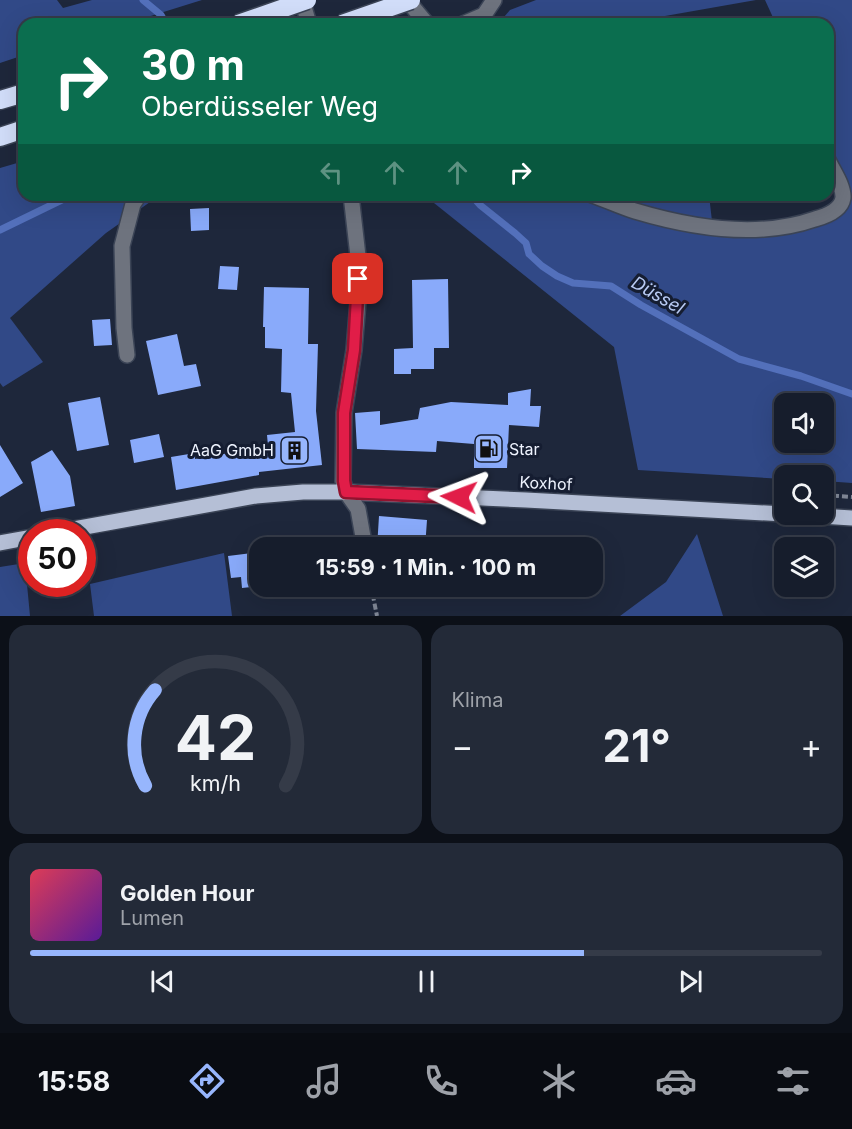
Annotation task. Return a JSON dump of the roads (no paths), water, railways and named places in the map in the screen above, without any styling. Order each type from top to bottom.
[{"type":"highway","points":[[255,18],[307,0]]},
{"type":"highway","points":[[359,18],[409,0]]},
{"type":"highway","points":[[0,100],[18,95]]},
{"type":"highway","points":[[0,137],[18,131]]},
{"type":"main road","name":"Koxhof","points":[[96,525],[256,496],[303,492],[346,492],[774,513]]},
{"type":"main road","name":"Koxhof","points":[[834,517],[852,518]]},
{"type":"main road","points":[[0,543],[18,540]]},
{"type":"street","points":[[302,0],[307,18]]},
{"type":"street","points":[[409,0],[422,18]]},
{"type":"street","points":[[477,18],[484,15],[494,0]]},
{"type":"street","points":[[607,201],[633,211],[707,227],[738,230],[783,228],[819,218],[833,212],[842,203],[842,189],[834,172]]},
{"type":"street","points":[[127,355],[122,246],[135,201]]},
{"type":"street","points":[[352,201],[358,256],[358,302],[354,350],[344,413],[344,481],[346,492],[358,509],[363,537]]},
{"type":"waterway","points":[[143,0],[163,18]]},
{"type":"waterway","name":"Düssel","points":[[0,230],[60,201]]},
{"type":"waterway","name":"Düssel","points":[[476,201],[526,243],[529,254],[557,276],[573,283],[611,286],[739,359],[801,376],[852,394]]},
{"type":"place","name":"Star","points":[[488,449]]},
{"type":"place","name":"AaG GmbH","points":[[295,450]]}]
